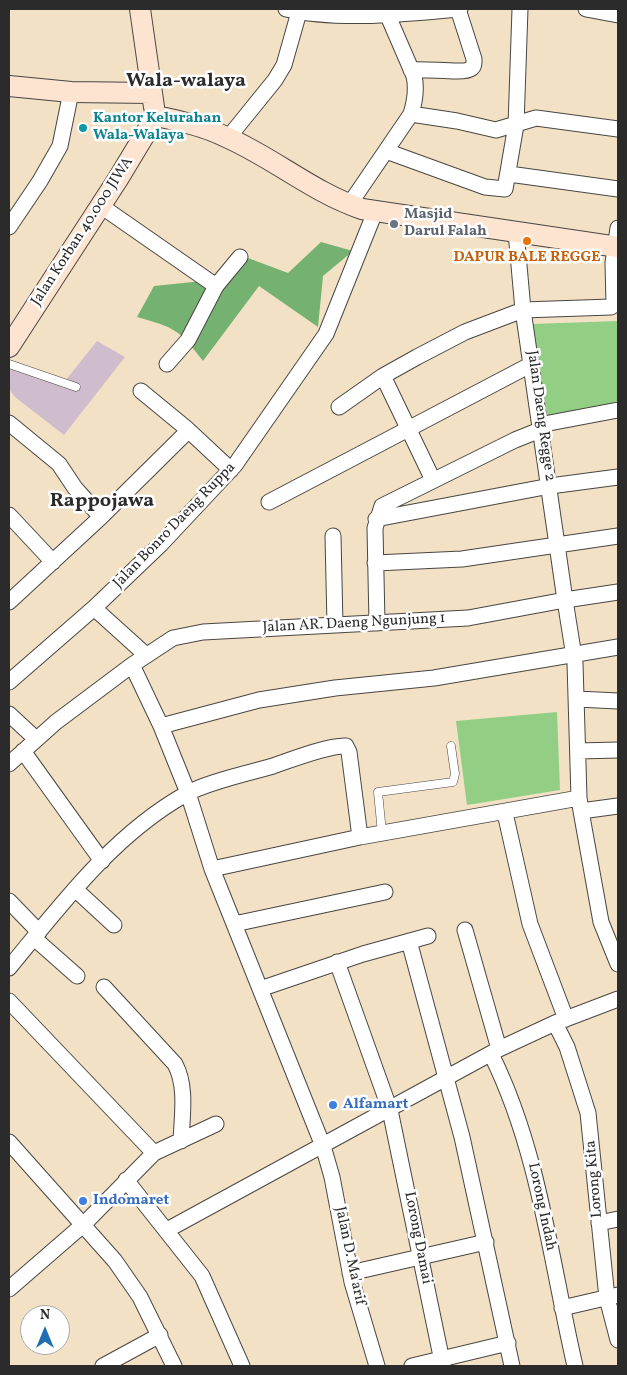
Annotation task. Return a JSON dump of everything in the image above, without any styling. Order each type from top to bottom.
[{"type":"street","points":[[140,9],[156,116],[205,128],[228,138],[324,194],[349,205],[375,212],[516,232],[617,240],[614,305],[611,307],[523,310],[466,332],[383,376],[339,407]]},
{"type":"street","points":[[228,138],[275,80],[284,65],[292,10],[386,11],[459,9],[474,59],[473,67],[470,70],[461,71],[423,68],[412,70]]},
{"type":"street","points":[[386,151],[484,187],[505,189],[516,125],[520,9]]},
{"type":"street","points":[[586,9],[618,15]]},
{"type":"street","points":[[349,205],[411,114],[416,86],[412,70],[386,11]]},
{"type":"street","points":[[9,86],[71,92],[152,93]]},
{"type":"street","points":[[9,227],[40,181],[60,146],[71,92]]},
{"type":"street","points":[[411,114],[457,121],[496,130],[536,118],[618,129]]},
{"type":"street","name":"Jalan Korban 40.000 JIWA","points":[[9,346],[101,206],[156,116]]},
{"type":"street","points":[[509,174],[618,188]]},
{"type":"street","points":[[101,206],[216,286]]},
{"type":"street","name":"Jalan Bonro Daeng Ruppa","points":[[9,682],[94,608],[161,544],[231,470],[326,334],[375,212]]},
{"type":"street","name":"Jalan Daeng Regge 2","points":[[516,232],[523,310],[574,652],[580,805],[601,922],[618,964]]},
{"type":"street","points":[[167,364],[188,340],[216,286],[240,257]]},
{"type":"street","points":[[270,502],[532,364]]},
{"type":"street","points":[[383,376],[433,480]]},
{"type":"street","points":[[141,391],[231,470]]},
{"type":"street","points":[[377,623],[376,519],[382,506],[515,440],[540,430],[544,424],[618,410]]},
{"type":"street","points":[[9,424],[59,464],[75,488],[101,518]]},
{"type":"street","points":[[9,602],[101,518],[188,431]]},
{"type":"street","points":[[376,519],[550,486],[618,477]]},
{"type":"street","points":[[9,515],[53,562]]},
{"type":"street","points":[[333,536],[336,625]]},
{"type":"street","points":[[375,563],[462,559],[618,536]]},
{"type":"street","name":"Jalan AR. Daeng Ngunjung 1","points":[[9,764],[36,739],[132,664],[172,638],[191,633],[478,616],[618,592]]},
{"type":"street","points":[[94,608],[146,655]]},
{"type":"street","points":[[161,726],[259,700],[335,688],[434,678],[574,652],[618,647]]},
{"type":"street","name":"Jalan D. Ma'arif","points":[[132,664],[161,726],[188,793],[212,869],[323,1146],[332,1177],[350,1273],[377,1366]]},
{"type":"street","points":[[577,699],[618,701]]},
{"type":"street","points":[[9,714],[36,739]]},
{"type":"street","points":[[9,968],[75,889],[102,861],[128,836],[188,793],[316,752],[346,746],[349,752],[360,837]]},
{"type":"street","points":[[578,751],[618,750]]},
{"type":"street","points":[[23,751],[102,861]]},
{"type":"street","points":[[212,869],[360,837],[505,813],[580,805],[618,806]]},
{"type":"street","name":"Lorong Kita","points":[[505,813],[530,924],[588,1113],[599,1223],[618,1340]]},
{"type":"street","points":[[75,889],[114,925]]},
{"type":"street","points":[[234,924],[385,892]]},
{"type":"street","points":[[9,901],[36,935],[77,976]]},
{"type":"street","name":"Lorong Indah","points":[[465,930],[495,1051],[530,1156],[575,1366]]},
{"type":"street","points":[[260,989],[338,962],[428,936]]},
{"type":"street","points":[[409,941],[462,1137],[512,1366]]},
{"type":"street","name":"Lorong Damai","points":[[338,962],[390,1110],[442,1362]]},
{"type":"street","points":[[104,987],[175,1064],[182,1088],[181,1141]]},
{"type":"street","points":[[167,1230],[495,1051],[560,1021],[618,999]]},
{"type":"street","points":[[9,1001],[154,1153]]},
{"type":"street","points":[[9,1289],[84,1224],[154,1153],[216,1124]]},
{"type":"street","points":[[9,1142],[115,1261],[140,1297],[174,1366]]},
{"type":"street","points":[[126,1180],[167,1230],[205,1282],[242,1366]]},
{"type":"street","points":[[599,1223],[618,1219]]},
{"type":"street","points":[[350,1273],[486,1242]]},
{"type":"street","points":[[562,1308],[612,1296]]},
{"type":"street","points":[[103,1366],[160,1335]]},
{"type":"street","points":[[412,1366],[442,1362],[508,1342]]},
{"type":"lane","points":[[9,364],[76,387]]},
{"type":"lane","points":[[382,833],[378,792],[453,782],[455,774],[451,746]]},
{"type":"shaded area","points":[[97,341],[125,357],[64,435],[15,397],[9,389],[9,372],[13,365],[65,381]]},
{"type":"green space","points":[[321,242],[353,251],[323,276],[318,327],[259,286],[203,361],[188,342],[175,331],[137,317],[154,286],[222,279],[240,255],[288,273]]},
{"type":"green space","points":[[618,321],[618,401],[548,422],[533,324]]},
{"type":"green space","points":[[557,712],[560,790],[467,805],[456,721]]},
{"type":"place","name":"Kantor Kelurahan Wala-Walaya","points":[[83,128]]},
{"type":"place","name":"Masjid Darul Falah","points":[[394,224]]},
{"type":"place","name":"DAPUR BALE REGGE","points":[[527,241]]},
{"type":"place","name":"Alfamart","points":[[333,1105]]},
{"type":"place","name":"Indomaret","points":[[83,1201]]},
{"type":"district","name":"Wala-walaya","points":[[186,82]]},
{"type":"district","name":"Rappojawa","points":[[102,502]]}]
